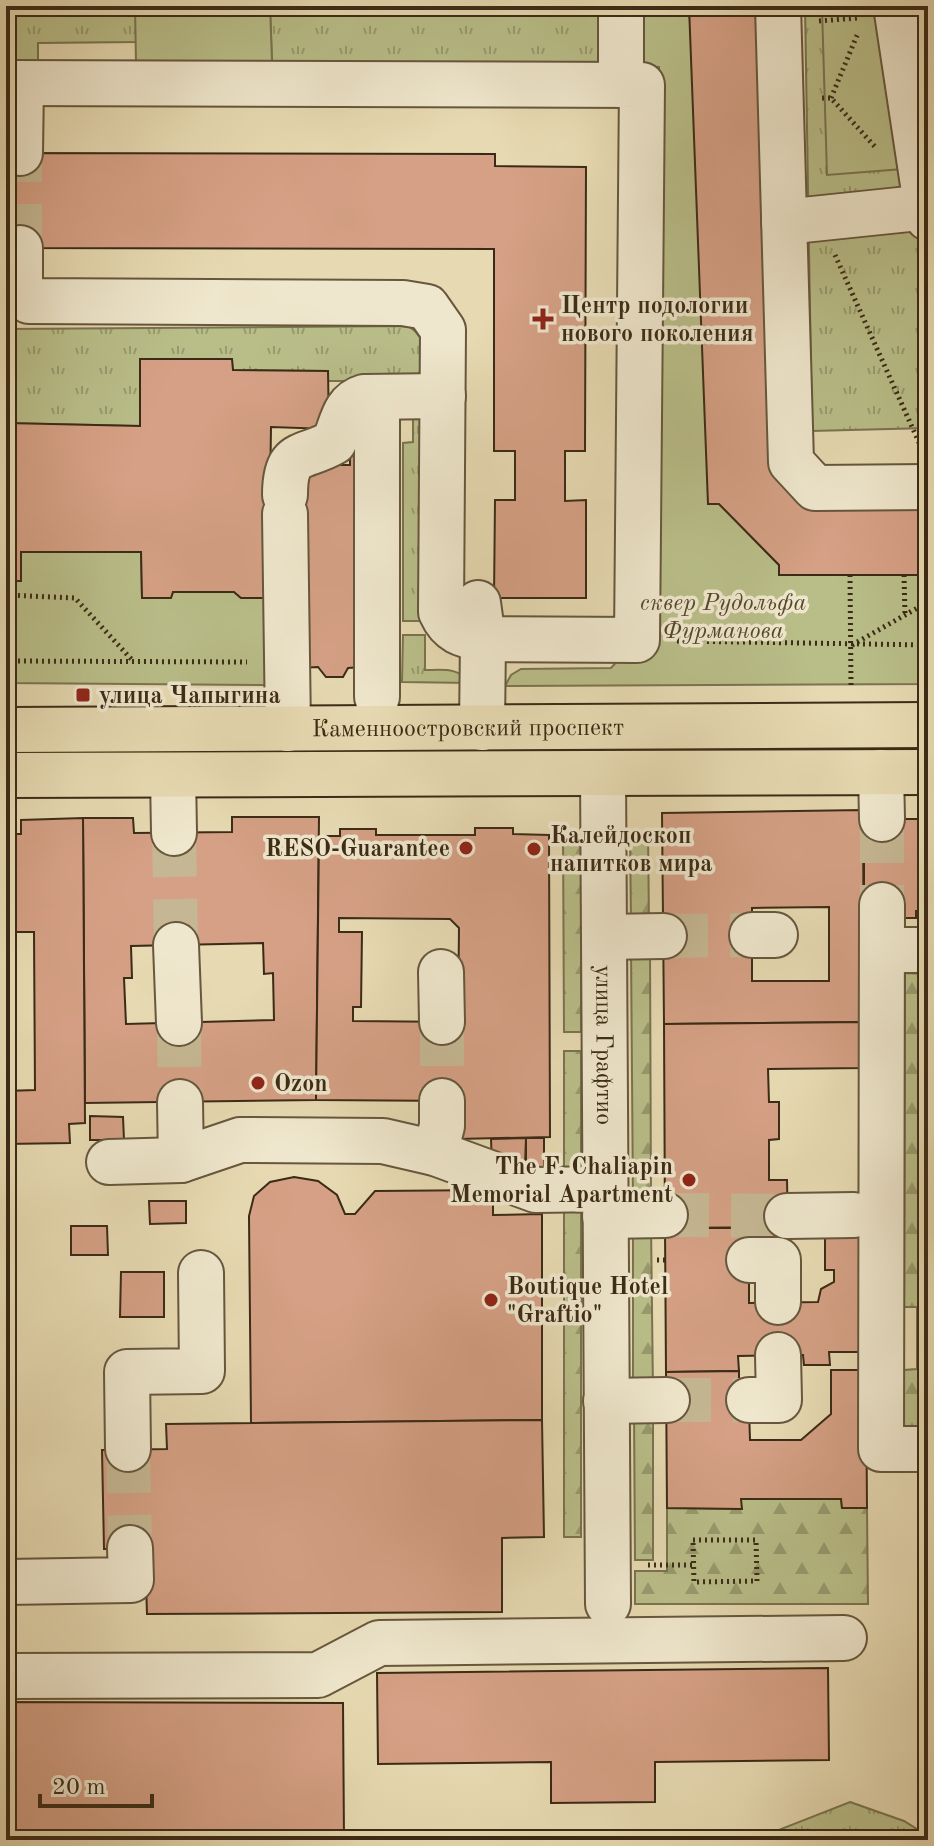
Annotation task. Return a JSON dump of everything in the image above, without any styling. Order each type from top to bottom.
[{"type":"main road","name":"Каменноостровский проспект","points":[[6,730],[928,725]]},
{"type":"main road","name":"Каменноостровский проспект","points":[[6,775],[928,772]]},
{"type":"street","points":[[621,6],[621,85]]},
{"type":"street","points":[[896,6],[928,218]]},
{"type":"street","points":[[778,15],[781,100],[801,220],[791,462],[815,488],[925,468]]},
{"type":"street","points":[[20,153],[13,83],[642,85],[612,628],[481,621],[464,635],[448,627],[441,612],[443,330],[427,307],[403,303],[29,301],[20,291],[20,248]]},
{"type":"street","points":[[801,220],[928,207]]},
{"type":"street","points":[[288,729],[285,475],[294,460],[334,442],[346,409],[353,400],[443,396]]},
{"type":"street","points":[[377,397],[377,697]]},
{"type":"street","points":[[481,621],[482,728]]},
{"type":"street","points":[[881,772],[882,819]]},
{"type":"street","name":"улица Графтио","points":[[603,773],[608,1604]]},
{"type":"street","points":[[173,775],[174,833]]},
{"type":"street","points":[[882,905],[881,1449],[928,1449]]},
{"type":"street","points":[[604,937],[664,936]]},
{"type":"street","points":[[176,945],[179,1023]]},
{"type":"street","points":[[883,950],[928,950]]},
{"type":"street","points":[[441,972],[442,1022]]},
{"type":"street","points":[[435,1153],[442,1126],[442,1101]]},
{"type":"street","points":[[180,1102],[181,1160]]},
{"type":"street","points":[[109,1162],[181,1160],[240,1140],[383,1141],[435,1153],[536,1190],[665,1215]]},
{"type":"street","points":[[494,1200],[536,1190]]},
{"type":"street","points":[[787,1216],[854,1215]]},
{"type":"street","points":[[749,1260],[778,1260],[778,1302]]},
{"type":"street","points":[[128,1449],[127,1372],[202,1371],[201,1273]]},
{"type":"street","points":[[749,1400],[779,1400],[778,1355]]},
{"type":"street","points":[[606,1401],[667,1400]]},
{"type":"street","points":[[6,1582],[131,1580],[130,1548]]},
{"type":"street","points":[[6,1676],[318,1675],[379,1643],[844,1638]]},
{"type":"path","points":[[778,15],[864,18],[831,98]]},
{"type":"path","points":[[781,100],[831,98]]},
{"type":"path","points":[[831,98],[880,152]]},
{"type":"path","points":[[801,220],[925,468]]},
{"type":"path","points":[[850,575],[851,694]]},
{"type":"path","points":[[904,575],[905,614]]},
{"type":"path","points":[[6,595],[75,598],[133,661]]},
{"type":"path","points":[[851,645],[928,602]]},
{"type":"path","points":[[612,628],[851,645],[928,645]]},
{"type":"path","points":[[6,661],[253,662],[287,681]]},
{"type":"path","points":[[657,1260],[666,1260]]},
{"type":"path","points":[[693,1540],[756,1540],[757,1581],[694,1582],[693,1565],[693,1540]]},
{"type":"path","points":[[658,1565],[693,1565]]},
{"type":"green space","points":[[135,6],[270,6],[272,62],[136,63]]},
{"type":"green space","points":[[136,6],[136,42],[38,43],[38,65],[6,62],[6,7]]},
{"type":"green space","points":[[270,6],[414,6],[414,15],[602,13],[603,65],[272,62]]},
{"type":"green space","name":"сквер Рудольфа Фурманова","points":[[631,6],[689,6],[719,504],[779,565],[779,575],[928,575],[928,684],[505,686],[511,675],[521,669],[611,668],[621,657],[651,657],[659,67],[630,66]]},
{"type":"green space","points":[[805,6],[928,6],[928,428],[812,431]]},
{"type":"green space","points":[[882,6],[903,169],[827,175],[822,9]]},
{"type":"green space","points":[[408,326],[420,338],[425,354],[421,370],[409,381],[328,381],[328,371],[233,370],[231,359],[141,359],[140,426],[6,423],[6,329]]},
{"type":"green space","points":[[413,417],[424,417],[424,621],[403,621],[403,443],[413,442]]},
{"type":"green space","points":[[21,552],[141,552],[142,598],[170,598],[173,592],[234,592],[241,598],[269,598],[269,685],[6,683],[6,581],[21,580]]},
{"type":"green space","points":[[403,635],[425,635],[425,670],[455,672],[470,683],[402,682]]},
{"type":"green space","points":[[563,831],[581,832],[581,1032],[564,1032]]},
{"type":"green space","points":[[630,832],[648,832],[649,925],[631,925]]},
{"type":"green space","points":[[631,949],[650,949],[651,1202],[633,1203]]},
{"type":"green space","points":[[905,973],[928,974],[928,1435],[903,1435],[904,1370],[917,1369],[917,1307],[904,1307]]},
{"type":"green space","points":[[564,1051],[581,1051],[581,1175],[564,1176]]},
{"type":"green space","points":[[564,1204],[581,1204],[581,1537],[564,1537]]},
{"type":"green space","points":[[633,1225],[651,1225],[653,1392],[633,1392]]},
{"type":"green space","points":[[653,1409],[653,1560],[635,1560],[634,1410]]},
{"type":"green space","points":[[741,1499],[841,1499],[842,1508],[867,1508],[868,1604],[635,1604],[635,1571],[667,1571],[667,1508],[741,1509]]},
{"type":"green space","points":[[850,1802],[904,1821],[928,1836],[928,1840],[753,1840]]},
{"type":"building","points":[[414,6],[565,6],[565,13],[414,15]]},
{"type":"building","points":[[689,6],[762,6],[776,465],[928,501],[928,575],[779,575],[779,565],[719,504],[708,504]]},
{"type":"building","points":[[928,6],[928,142],[907,9]]},
{"type":"building","points":[[6,153],[495,154],[495,166],[586,167],[585,451],[565,451],[565,501],[586,500],[586,598],[494,598],[495,500],[515,500],[515,451],[494,451],[494,249],[6,248]]},
{"type":"building","points":[[140,359],[232,359],[233,370],[328,371],[329,429],[271,427],[270,494],[300,485],[321,465],[350,465],[350,428],[365,429],[362,667],[348,668],[343,677],[326,677],[318,667],[300,668],[308,636],[308,524],[299,524],[269,598],[241,598],[234,592],[173,592],[171,598],[142,598],[141,552],[21,552],[21,581],[6,581],[6,423],[140,426]]},
{"type":"building","points":[[863,810],[864,1022],[664,1024],[662,813]],"holes":[[[829,907],[829,981],[752,981],[752,908]]]},
{"type":"building","points":[[232,817],[319,817],[316,1100],[85,1103],[83,818],[133,818],[134,833],[232,832]],"holes":[[[263,943],[264,974],[273,973],[274,1020],[126,1024],[124,978],[132,978],[131,946]]]},
{"type":"building","points":[[83,818],[85,1123],[69,1124],[70,1143],[6,1144],[6,1091],[35,1090],[34,932],[6,932],[6,834],[21,834],[21,820]]},
{"type":"building","points":[[864,819],[928,819],[928,911],[916,911],[916,918],[896,918],[864,905]]},
{"type":"building","points":[[475,828],[513,828],[513,834],[549,835],[550,1137],[458,1139],[458,1101],[316,1100],[319,836],[340,836],[340,829],[376,829],[376,835],[475,835]],"holes":[[[339,918],[450,919],[459,928],[458,1022],[353,1021],[353,1007],[361,1007],[362,932],[339,932]]]},
{"type":"building","points":[[864,1022],[865,1068],[768,1069],[769,1102],[779,1102],[779,1139],[769,1140],[769,1180],[787,1180],[788,1227],[665,1228],[664,1024]]},
{"type":"building","points":[[90,1116],[123,1117],[124,1140],[90,1140]]},
{"type":"building","points":[[526,1138],[525,1165],[492,1165],[491,1139]]},
{"type":"building","points":[[526,1138],[544,1138],[544,1176],[526,1176]]},
{"type":"building","points":[[294,1177],[318,1181],[337,1195],[345,1214],[355,1214],[375,1191],[493,1190],[493,1215],[542,1214],[542,1420],[251,1423],[249,1216],[254,1196],[270,1182]]},
{"type":"building","points":[[149,1201],[186,1201],[186,1223],[150,1224]]},
{"type":"building","points":[[71,1226],[107,1226],[108,1255],[71,1255]]},
{"type":"building","points":[[834,1226],[866,1226],[866,1352],[829,1352],[830,1365],[804,1365],[803,1355],[738,1356],[739,1371],[666,1372],[665,1228],[749,1228],[749,1303],[818,1302],[821,1289],[834,1282],[834,1270],[825,1270],[825,1237],[834,1237]]},
{"type":"building","points":[[121,1272],[164,1272],[164,1317],[120,1317]]},
{"type":"building","points":[[831,1370],[866,1370],[867,1508],[842,1508],[841,1499],[741,1499],[742,1509],[667,1508],[666,1372],[739,1371],[739,1379],[748,1379],[750,1440],[801,1440],[831,1414]]},
{"type":"building","points":[[542,1420],[544,1537],[502,1538],[502,1612],[147,1614],[145,1548],[104,1549],[102,1450],[167,1449],[166,1424]]},
{"type":"building","points":[[828,1668],[829,1760],[655,1762],[655,1802],[551,1803],[551,1762],[378,1764],[377,1673]]},
{"type":"building","points":[[6,1702],[343,1703],[344,1840],[6,1840]]},
{"type":"tunnel","points":[[20,153],[20,248]]},
{"type":"tunnel","points":[[882,819],[882,905]]},
{"type":"tunnel","points":[[174,833],[176,945]]},
{"type":"tunnel","points":[[664,936],[752,935]]},
{"type":"tunnel","points":[[442,1022],[442,1101]]},
{"type":"tunnel","points":[[179,1023],[180,1102]]},
{"type":"tunnel","points":[[665,1215],[787,1216]]},
{"type":"tunnel","points":[[667,1400],[749,1400]]},
{"type":"tunnel","points":[[128,1449],[130,1548]]},
{"type":"place","name":"Центр подологии нового поколения","points":[[543,319]]},
{"type":"place","name":"улица Чапыгина","points":[[83,695]]},
{"type":"place","name":"RESO-Guarantee","points":[[466,848]]},
{"type":"place","name":"Калейдоскоп напитков мира","points":[[534,849]]},
{"type":"place","name":"Ozon","points":[[258,1083]]},
{"type":"place","name":"The F. Chaliapin Memorial Apartment","points":[[689,1180]]},
{"type":"place","name":"Boutique Hotel \"Graftio\"","points":[[491,1300]]}]
